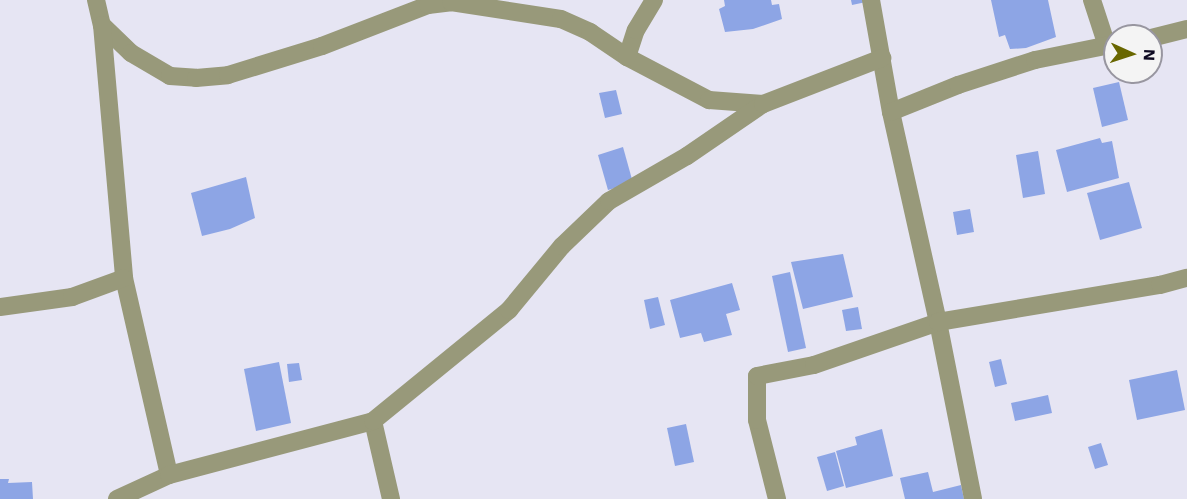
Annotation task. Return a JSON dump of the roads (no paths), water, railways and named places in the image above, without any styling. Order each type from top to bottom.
[{"type":"street","points":[[96,0],[102,25],[124,278],[169,475]]},
{"type":"street","points":[[627,57],[636,30],[654,0]]},
{"type":"street","points":[[871,0],[891,112],[938,322],[973,499]]},
{"type":"street","points":[[1092,0],[1103,26]]},
{"type":"street","points":[[102,25],[131,53],[170,76],[196,78],[228,75],[322,46],[428,5],[452,2],[561,19],[590,32],[627,57],[709,100],[764,104]]},
{"type":"street","points":[[1163,35],[1187,29]]},
{"type":"street","points":[[891,112],[958,85],[1035,60],[1103,47]]},
{"type":"street","points":[[117,499],[169,475],[373,421],[509,310],[562,246],[609,201],[687,156],[764,104],[882,58]]},
{"type":"street","points":[[0,307],[72,297],[124,278]]},
{"type":"street","points":[[777,499],[757,420],[757,376],[814,365],[938,322],[1148,287],[1187,278]]},
{"type":"street","points":[[373,421],[391,499]]}]
